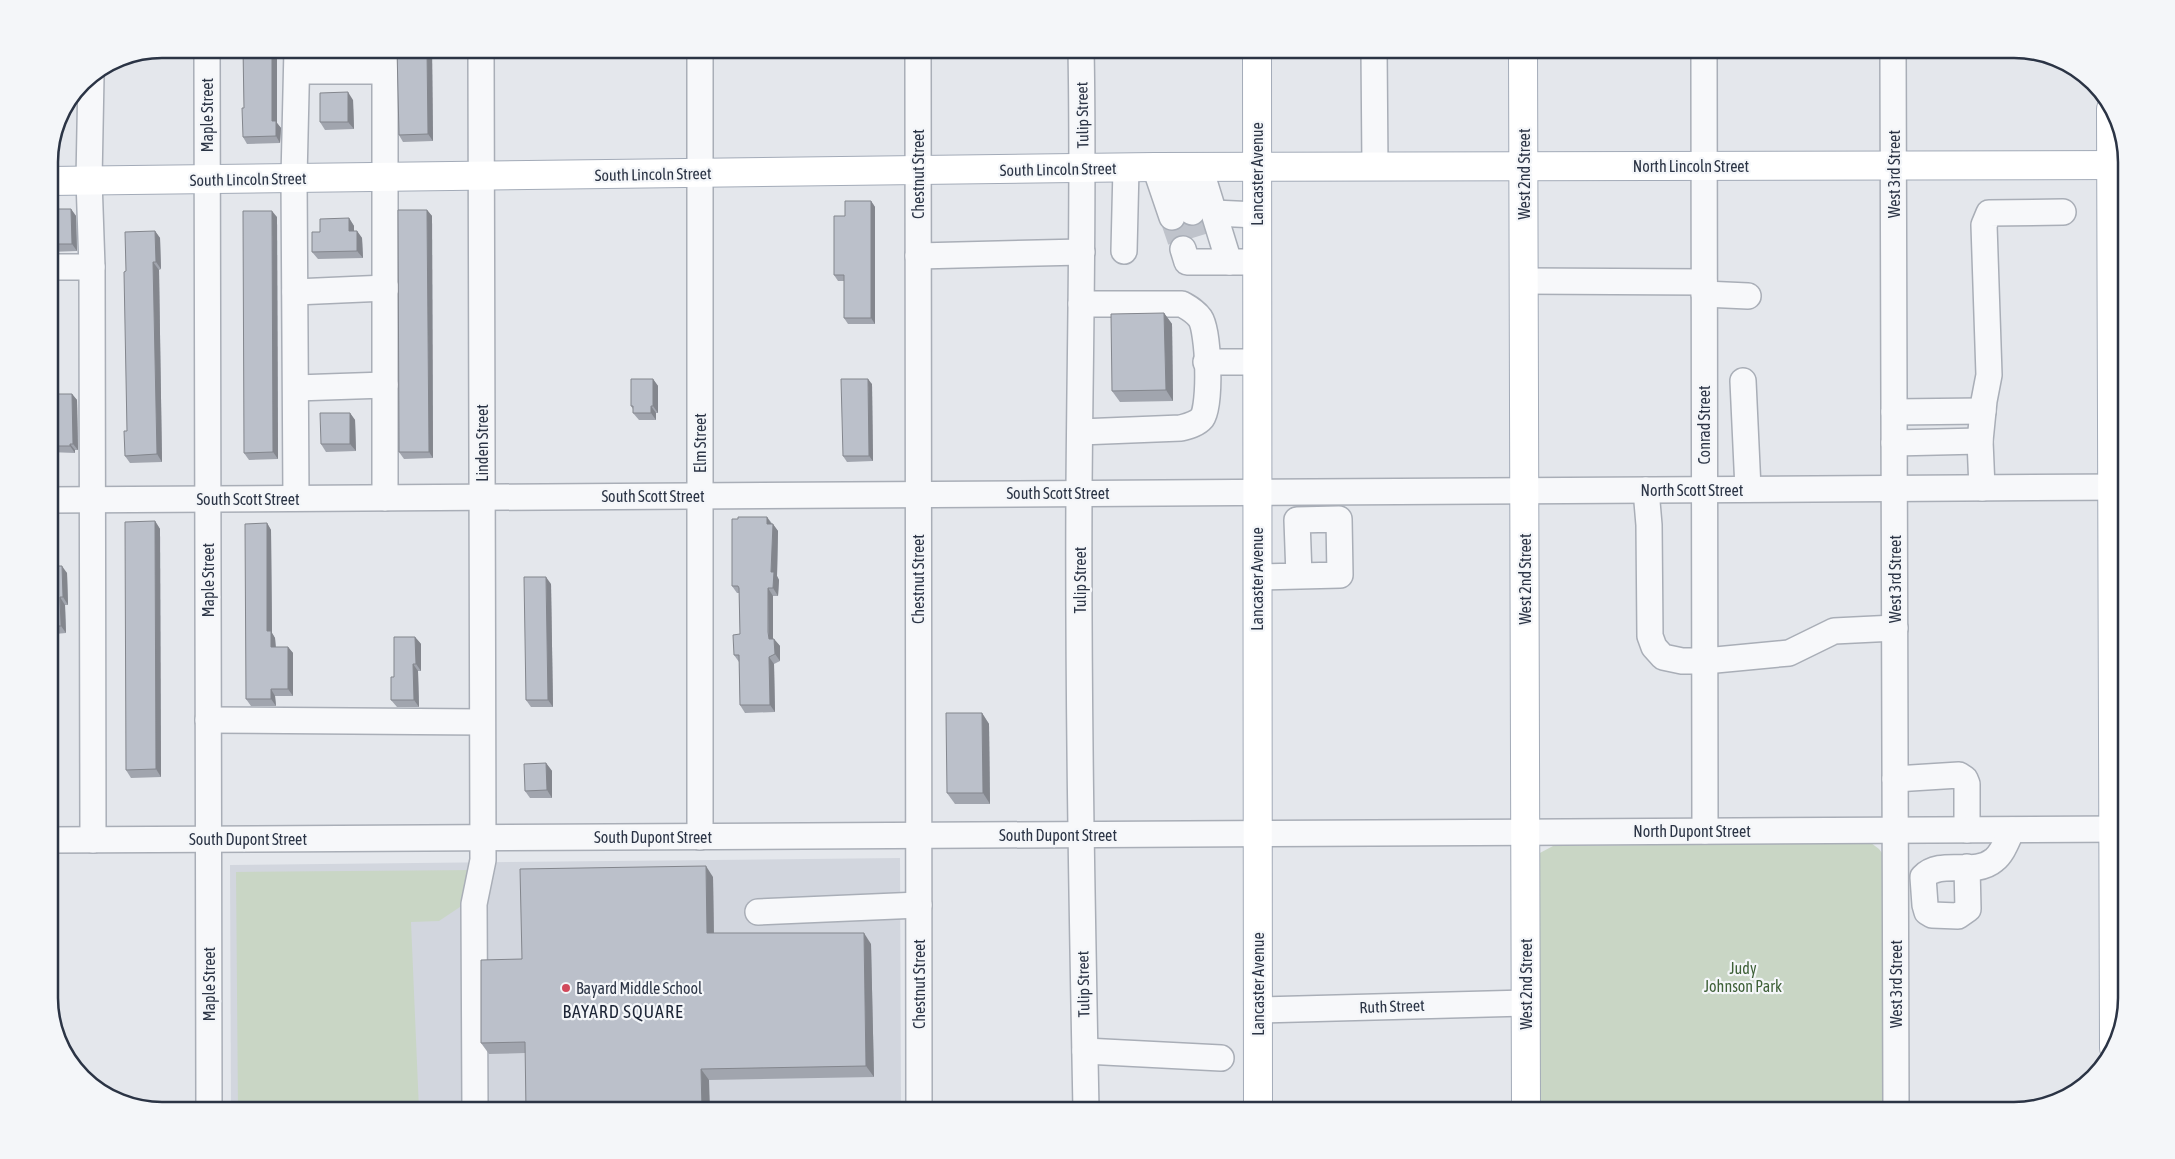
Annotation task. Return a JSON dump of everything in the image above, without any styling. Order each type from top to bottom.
[{"type":"main road","name":"Lancaster Avenue","points":[[1257,58],[1258,1102]]},
{"type":"main road","name":"West 2nd Street","points":[[1523,58],[1526,1102]]},
{"type":"main road","name":"North Lincoln Street","points":[[1257,167],[2117,165]]},
{"type":"main road","name":"South Lincoln Street","points":[[58,181],[1257,167]]},
{"type":"main road","points":[[2115,1018],[2118,906]]},
{"type":"street","name":"Maple Street","points":[[207,58],[209,1102]]},
{"type":"street","name":"Linden Street","points":[[475,1102],[474,904],[484,860],[482,838],[481,58]]},
{"type":"street","name":"Elm Street","points":[[700,58],[700,837]]},
{"type":"street","name":"Chestnut Street","points":[[918,58],[919,1102]]},
{"type":"street","name":"Tulip Street","points":[[1081,58],[1083,169],[1079,493],[1081,835],[1086,1102]]},
{"type":"street","points":[[1374,58],[1376,167]]},
{"type":"street","name":"Conrad Street","points":[[1704,58],[1705,831]]},
{"type":"street","name":"West 3rd Street","points":[[1893,58],[1896,1102]]},
{"type":"street","points":[[296,498],[294,178],[297,60],[385,60],[385,498]]},
{"type":"street","points":[[91,85],[89,180],[92,267],[92,840]]},
{"type":"street","points":[[1124,251],[1126,168]]},
{"type":"street","points":[[1178,168],[1205,254],[1257,262]]},
{"type":"street","points":[[1178,168],[1192,214]]},
{"type":"street","points":[[1982,488],[1980,441],[1989,375],[1984,225],[1989,213],[2063,212]]},
{"type":"street","points":[[1192,214],[1257,215]]},
{"type":"street","points":[[918,256],[1082,252]]},
{"type":"street","points":[[58,268],[92,267]]},
{"type":"street","points":[[1524,281],[1704,288],[1748,296]]},
{"type":"street","points":[[295,292],[386,288]]},
{"type":"street","points":[[1080,432],[1166,430],[1192,425],[1202,419],[1207,407],[1206,332],[1201,319],[1193,310],[1182,304],[1081,304]]},
{"type":"street","points":[[1206,362],[1258,362]]},
{"type":"street","points":[[1743,381],[1748,489]]},
{"type":"street","points":[[296,388],[386,385]]},
{"type":"street","points":[[1894,412],[1983,412]]},
{"type":"street","points":[[1894,443],[1980,441]]},
{"type":"street","name":"North Scott Street","points":[[1257,492],[2117,487]]},
{"type":"street","points":[[1646,490],[1649,524],[1650,636],[1654,647],[1663,657],[1682,661],[1705,661],[1789,653],[1834,630],[1895,628]]},
{"type":"street","name":"South Scott Street","points":[[58,500],[1257,492]]},
{"type":"street","points":[[1258,577],[1299,576]]},
{"type":"street","points":[[208,720],[482,722]]},
{"type":"street","points":[[1895,779],[1959,775],[1968,784],[1967,830]]},
{"type":"street","name":"North Dupont Street","points":[[1258,834],[2118,829]]},
{"type":"street","points":[[1967,867],[1982,866],[1994,861],[2003,850],[2012,830]]},
{"type":"street","name":"South Dupont Street","points":[[58,840],[1258,834]]},
{"type":"street","points":[[758,912],[918,905]]},
{"type":"street","name":"Ruth Street","points":[[1258,1010],[1526,1003]]},
{"type":"street","points":[[1085,1051],[1221,1058]]},
{"type":"shaded area","name":"Bayard Middle School","points":[[900,858],[901,1102],[231,1102],[230,865]]},
{"type":"green space","name":"Judy Johnson Park","points":[[1871,843],[1879,849],[1885,857],[1883,1102],[1538,1102],[1538,854],[1553,846]]},
{"type":"green space","points":[[477,870],[466,903],[439,921],[411,922],[419,1102],[238,1102],[236,872]]},
{"type":"building","points":[[243,58],[272,58],[272,121],[276,121],[276,136],[243,137],[242,108],[244,108]]},
{"type":"building","points":[[397,58],[427,58],[428,134],[399,135]]},
{"type":"building","points":[[348,92],[348,122],[320,122],[320,93]]},
{"type":"building","points":[[845,201],[871,201],[871,318],[844,318],[844,275],[834,275],[834,216],[845,216]]},
{"type":"building","points":[[58,209],[71,209],[72,244],[58,244]]},
{"type":"building","points":[[398,210],[427,210],[429,452],[399,452]]},
{"type":"building","points":[[243,211],[272,211],[273,452],[244,453]]},
{"type":"building","points":[[349,218],[349,231],[357,231],[357,251],[312,252],[312,232],[320,232],[320,219]]},
{"type":"building","points":[[155,231],[156,262],[153,262],[157,454],[125,456],[124,431],[127,431],[125,232]]},
{"type":"building","points":[[1164,313],[1166,390],[1112,391],[1111,314]]},
{"type":"building","points":[[631,379],[653,379],[653,406],[651,406],[651,413],[633,413],[633,406],[631,406]]},
{"type":"building","points":[[841,379],[868,379],[869,456],[843,456]]},
{"type":"building","points":[[58,394],[72,394],[73,444],[70,444],[70,446],[58,446]]},
{"type":"building","points":[[320,413],[350,413],[350,444],[321,444]]},
{"type":"building","points":[[738,517],[767,517],[767,524],[773,524],[771,572],[774,572],[773,588],[768,588],[768,632],[769,639],[774,639],[775,654],[769,657],[770,705],[740,705],[739,655],[734,655],[733,635],[740,634],[739,588],[738,586],[732,586],[732,519],[738,519]]},
{"type":"building","points":[[155,521],[156,769],[126,770],[125,522]]},
{"type":"building","points":[[267,523],[267,631],[271,631],[271,647],[288,647],[288,689],[271,689],[271,699],[246,699],[245,524]]},
{"type":"building","points":[[58,566],[62,566],[63,597],[60,597],[61,626],[58,626]]},
{"type":"building","points":[[524,577],[546,577],[548,700],[526,700]]},
{"type":"building","points":[[394,637],[415,637],[416,664],[413,664],[414,700],[391,700],[391,677],[394,677]]},
{"type":"building","points":[[946,713],[982,713],[983,793],[947,793]]},
{"type":"building","points":[[546,763],[547,790],[525,791],[524,764]]},
{"type":"building","name":"Bayard Middle School","points":[[706,866],[707,933],[864,933],[866,1066],[701,1069],[702,1102],[526,1102],[525,1042],[481,1043],[481,960],[522,959],[520,869]]},
{"type":"tunnel","points":[[1192,212],[1202,244]]},
{"type":"tunnel","points":[[1172,217],[1183,249]]},
{"type":"place","name":"Bayard Middle School","points":[[566,988]]},
{"type":"district","name":"BAYARD SQUARE","points":[[623,1012]]}]
